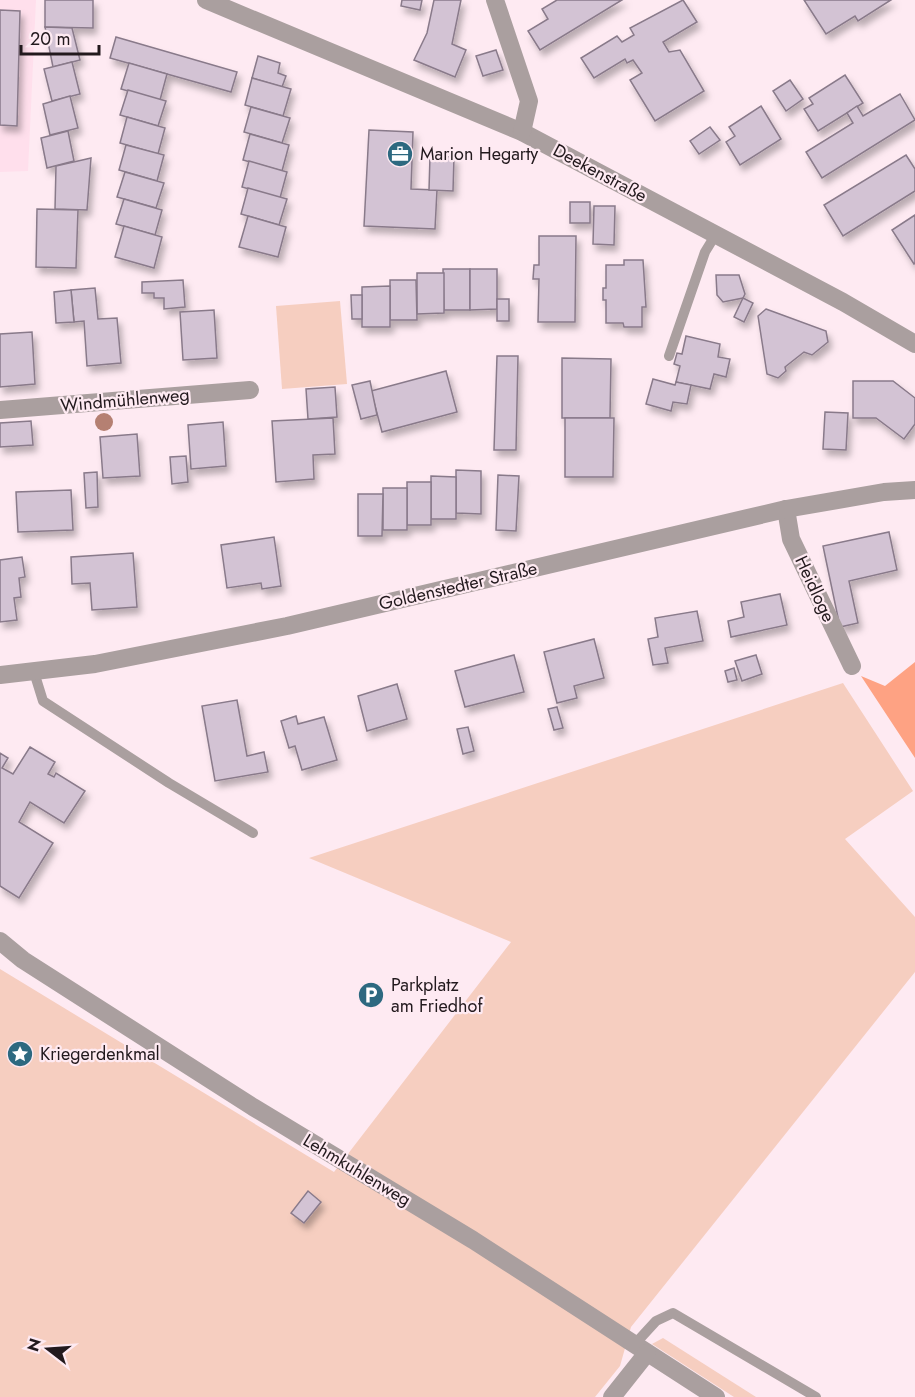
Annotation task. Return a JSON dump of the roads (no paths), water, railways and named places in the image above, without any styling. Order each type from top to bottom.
[{"type":"street","name":"Deekenstraße","points":[[206,0],[522,132],[716,234],[915,344]]},
{"type":"street","points":[[495,0],[529,101],[522,132]]},
{"type":"street","name":"Windmühlenweg","points":[[0,410],[250,390]]},
{"type":"street","name":"Goldenstedter Straße","points":[[0,675],[95,664],[287,626],[786,509],[884,492],[915,490]]},
{"type":"street","name":"Heidloge","points":[[786,509],[791,539],[852,666]]},
{"type":"street","name":"Lehmkuhlenweg","points":[[0,941],[23,960],[243,1100],[473,1240],[716,1397]]},
{"type":"street","points":[[612,1397],[640,1349]]},
{"type":"lane","points":[[669,356],[705,252],[716,234]]},
{"type":"lane","points":[[34,672],[43,701],[169,783],[253,833]]},
{"type":"lane","points":[[640,1349],[656,1321],[674,1313],[816,1397]]},
{"type":"place","name":"Marion Hegarty","points":[[400,154]]},
{"type":"place","name":"Parkplatz am Friedhof","points":[[371,995]]},
{"type":"place","name":"Kriegerdenkmal","points":[[20,1054]]}]
